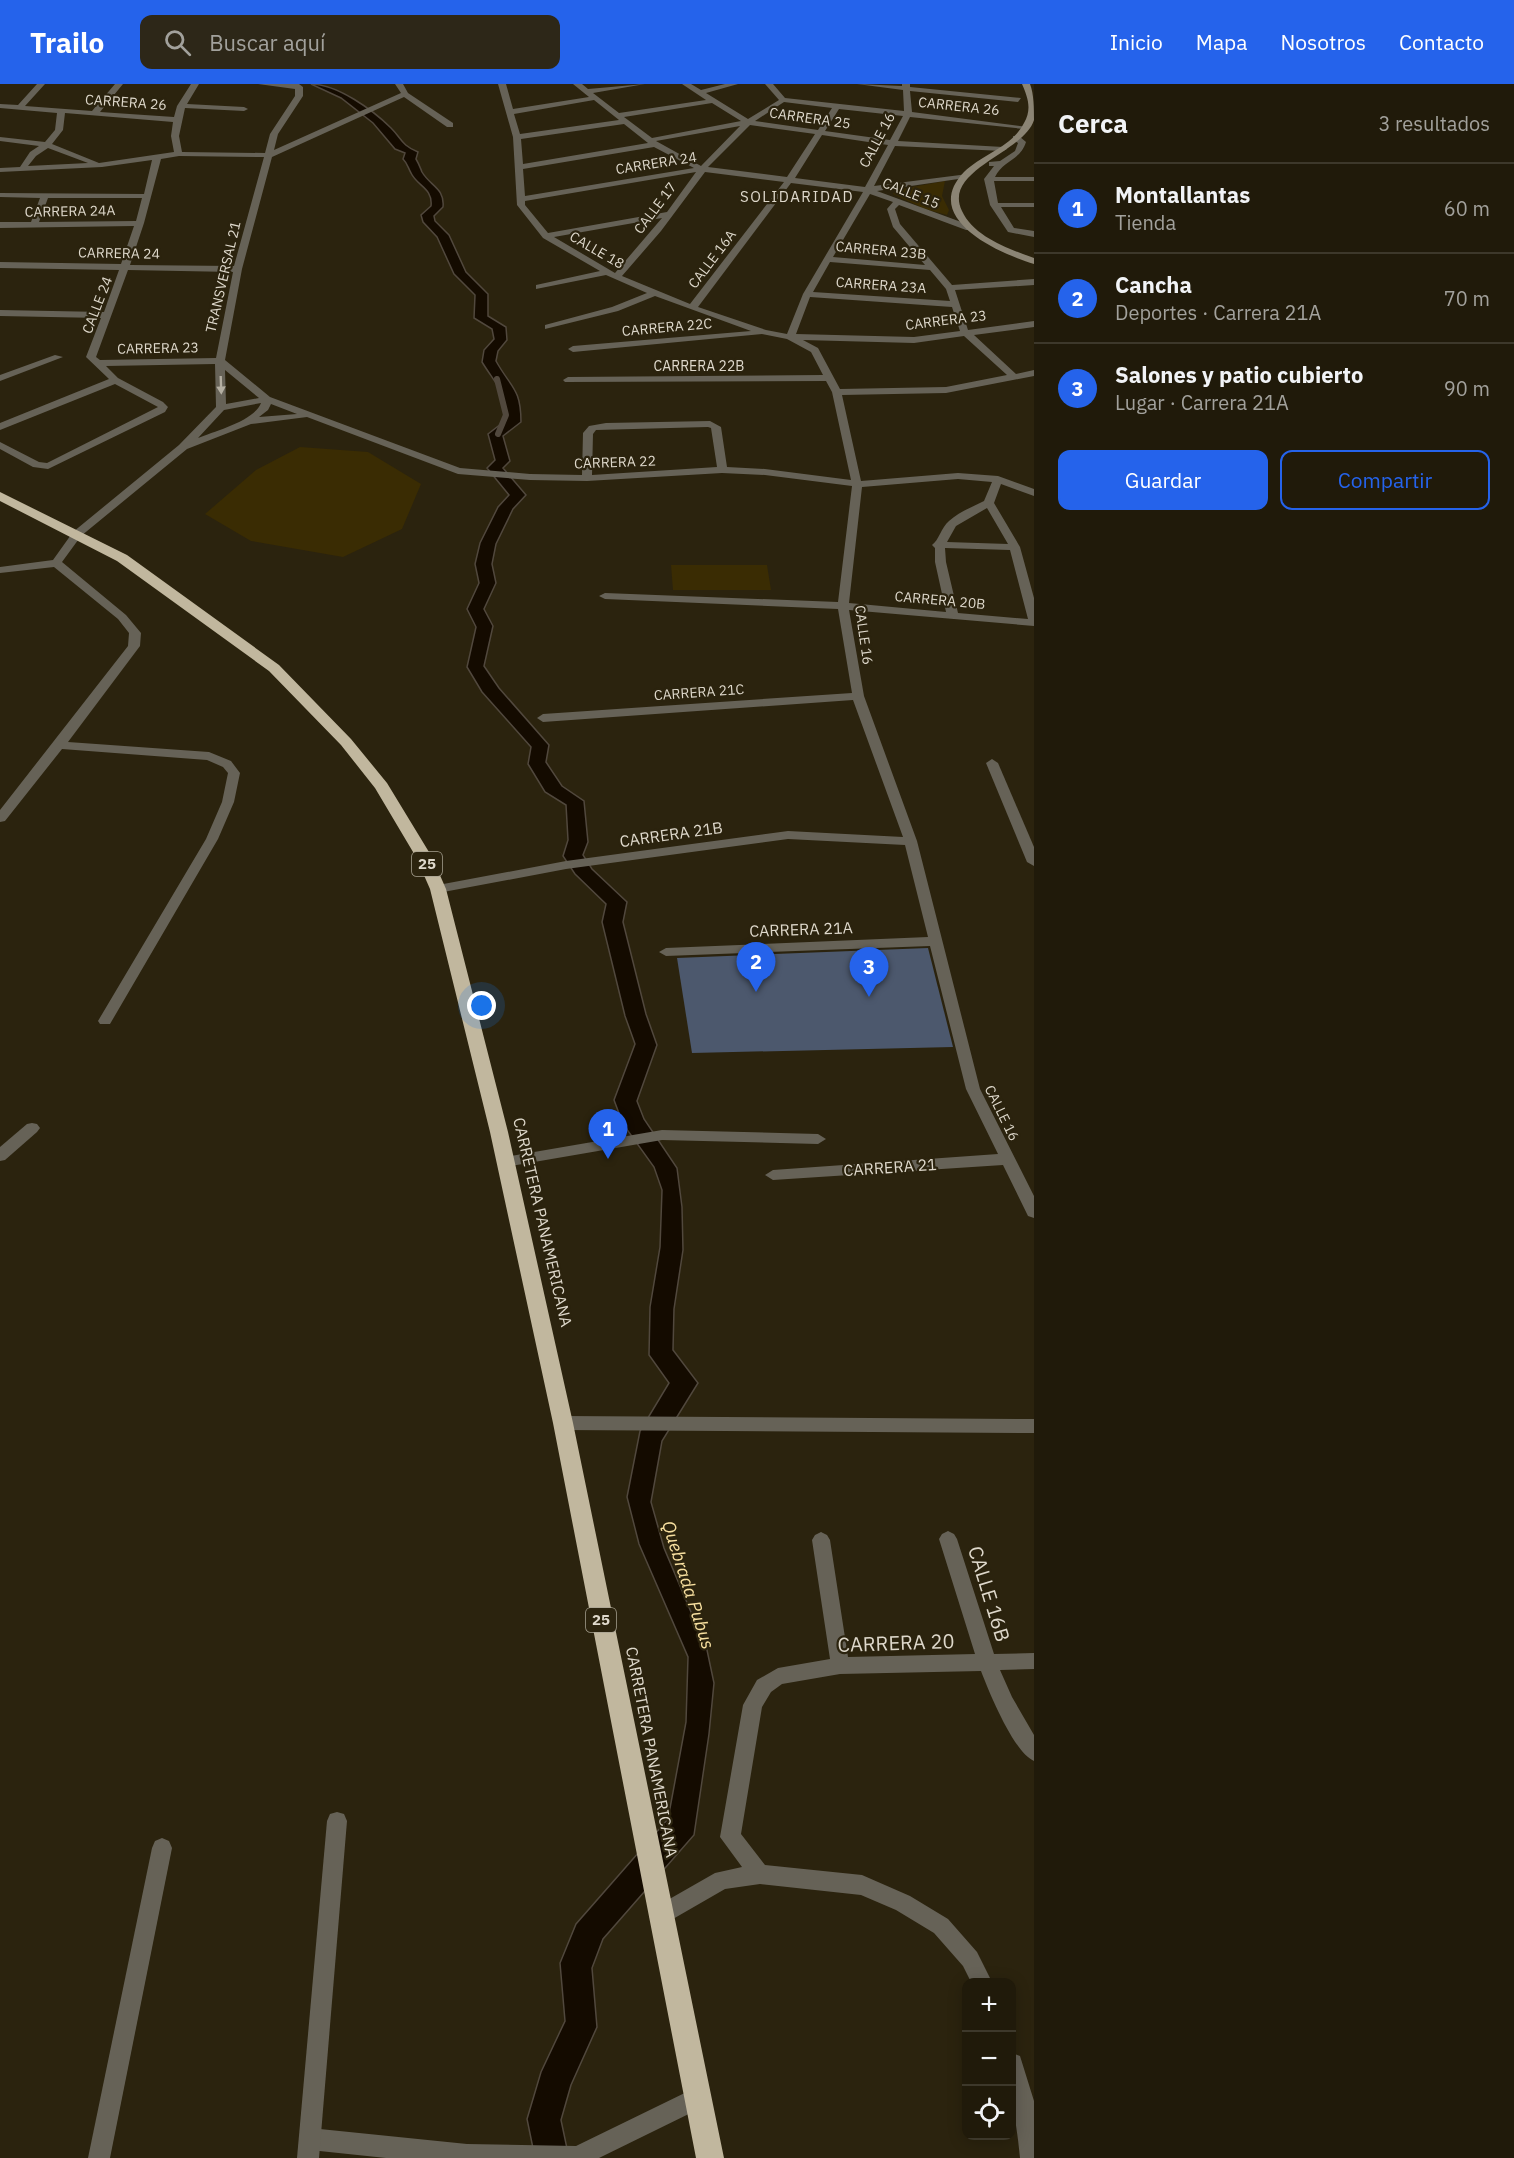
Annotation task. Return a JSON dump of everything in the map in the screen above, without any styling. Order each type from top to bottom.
[{"type":"highway","name":"CARRETERA PANAMERICANA","points":[[0,496],[122,558],[273,668],[346,742],[382,786],[424,857],[438,889],[505,1161],[563,1423],[659,1914],[710,2158]]},
{"type":"street","points":[[20,107],[41,84]]},
{"type":"street","points":[[94,114],[119,84]]},
{"type":"street","points":[[179,154],[176,148],[177,120],[181,106],[195,84]]},
{"type":"street","points":[[262,84],[297,86]]},
{"type":"street","points":[[399,84],[405,94],[450,125]]},
{"type":"street","points":[[502,84],[517,137],[520,199]]},
{"type":"street","points":[[578,84],[653,142],[702,169]]},
{"type":"street","points":[[511,112],[641,84]]},
{"type":"street","points":[[686,84],[748,122]]},
{"type":"street","points":[[699,93],[734,84]]},
{"type":"street","points":[[769,84],[783,100]]},
{"type":"street","points":[[861,84],[906,86],[1033,103]]},
{"type":"street","points":[[1026,84],[1034,111],[1016,138],[1003,150],[976,166],[965,176],[958,186],[955,199],[957,212],[969,228],[989,242],[1034,261]]},
{"type":"street","name":"TRANSVERSAL 21","points":[[221,408],[220,361],[238,268],[274,134],[299,96],[297,86]]},
{"type":"street","name":"CALLE 16","points":[[906,86],[908,114],[868,190],[807,294],[790,337],[814,350],[837,392],[857,484],[843,606],[858,696],[911,841],[973,1089],[1034,1212]]},
{"type":"street","points":[[990,88],[1018,100]]},
{"type":"street","points":[[0,170],[102,165],[179,154],[270,155],[383,106],[405,94]]},
{"type":"street","name":"CARRERA 26","points":[[783,100],[836,108],[1024,127]]},
{"type":"street","name":"CALLE 17","points":[[616,277],[702,169],[748,122],[783,100]]},
{"type":"street","points":[[619,115],[713,101]]},
{"type":"street","name":"CARRERA 26","points":[[0,106],[177,120]]},
{"type":"street","points":[[181,106],[244,109]]},
{"type":"street","name":"CALLE 16A","points":[[692,308],[790,179],[836,108]]},
{"type":"street","points":[[22,169],[33,154],[47,146],[59,130],[61,111]]},
{"type":"street","points":[[517,137],[628,121]]},
{"type":"street","name":"CARRERA 25","points":[[519,167],[748,122],[892,143],[1003,150]]},
{"type":"street","points":[[1016,138],[1022,142],[1019,152],[993,169],[988,179],[989,195],[1011,230],[1029,234]]},
{"type":"street","points":[[0,139],[47,146],[102,165]]},
{"type":"street","name":"CALLE 24","points":[[94,360],[107,315],[140,223],[157,158]]},
{"type":"street","points":[[1011,158],[1023,158]]},
{"type":"street","points":[[976,166],[1002,163]]},
{"type":"street","points":[[40,177],[44,168]]},
{"type":"street","name":"CARRERA 24","points":[[520,199],[702,169],[868,190]]},
{"type":"street","name":"CALLE 15","points":[[868,190],[965,176]]},
{"type":"street","points":[[988,179],[1034,179]]},
{"type":"street","points":[[32,195],[36,186]]},
{"type":"street","name":"CALLE 15","points":[[868,190],[969,228]]},
{"type":"street","points":[[0,195],[148,196]]},
{"type":"street","points":[[34,225],[45,195]]},
{"type":"street","name":"CALLE 18","points":[[520,199],[521,205],[546,236],[616,277],[692,308],[764,332],[790,337]]},
{"type":"street","points":[[897,201],[891,209],[896,225],[950,288],[953,304],[964,331],[1014,377]]},
{"type":"street","points":[[994,205],[1034,205]]},
{"type":"street","points":[[546,236],[668,214]]},
{"type":"street","name":"CARRERA 24A","points":[[0,225],[140,223]]},
{"type":"street","name":"CARRERA 23B","points":[[826,259],[934,268]]},
{"type":"street","name":"CARRERA 24","points":[[0,265],[238,268]]},
{"type":"street","points":[[538,287],[607,272]]},
{"type":"street","name":"CARRERA 23A","points":[[950,288],[1034,282]]},
{"type":"street","points":[[548,327],[615,309],[654,293]]},
{"type":"street","name":"CARRERA 23A","points":[[807,294],[953,304]]},
{"type":"street","points":[[0,314],[107,315]]},
{"type":"street","name":"CARRERA 23","points":[[790,337],[914,340],[964,331],[1034,324]]},
{"type":"street","name":"CARRERA 22C","points":[[573,349],[764,332]]},
{"type":"street","points":[[0,378],[58,357]]},
{"type":"street","points":[[0,445],[37,465],[48,466],[152,417],[164,407],[115,380],[94,360]]},
{"type":"street","name":"CARRERA 23","points":[[94,360],[220,361]]},
{"type":"street","name":"CARRERA 22","points":[[220,361],[267,399],[305,416],[458,471],[530,477],[587,478],[722,470],[765,472],[857,484],[958,476],[998,479],[1034,493]]},
{"type":"street","points":[[837,392],[946,390],[1034,373]]},
{"type":"street","name":"CARRERA 22B","points":[[568,380],[830,378]]},
{"type":"street","points":[[0,428],[115,380]]},
{"type":"street","points":[[56,563],[77,534],[183,447],[221,408],[267,399],[265,408],[246,422],[183,447]]},
{"type":"street","points":[[246,422],[305,416]]},
{"type":"street","points":[[587,478],[588,433],[593,428],[606,426],[710,424],[716,427],[722,470]]},
{"type":"street","points":[[953,617],[937,545],[944,531],[966,512],[989,503],[998,479]]},
{"type":"street","points":[[989,503],[1015,547],[1034,621]]},
{"type":"street","points":[[937,545],[1015,547]]},
{"type":"street","points":[[0,570],[56,563],[122,617],[135,633],[134,646],[0,818]]},
{"type":"street","name":"CARRERA 20B","points":[[605,596],[843,606],[953,617],[1034,621]]},
{"type":"street","name":"CARRERA 21C","points":[[543,718],[858,696]]},
{"type":"street","points":[[59,745],[209,756],[227,764],[234,773],[228,802],[212,839],[105,1021]]},
{"type":"street","points":[[992,763],[1034,862]]},
{"type":"street","name":"CARRERA 21B","points":[[438,889],[566,865],[788,835],[911,841]]},
{"type":"street","name":"CARRERA 21A","points":[[666,952],[936,941]]},
{"type":"street","points":[[0,1156],[32,1128]]},
{"type":"street","points":[[505,1161],[657,1135],[818,1139]]},
{"type":"street","name":"CARRERA 21","points":[[772,1175],[1008,1159]]},
{"type":"street","points":[[563,1423],[1034,1426]]},
{"type":"street","name":"CALLE 16B","points":[[948,1539],[986,1662],[1020,1732],[1034,1752]]},
{"type":"street","points":[[821,1540],[840,1666]]},
{"type":"street","name":"CARRERA 20","points":[[760,1874],[730,1837],[753,1705],[764,1686],[778,1676],[840,1666],[1034,1661]]},
{"type":"street","points":[[337,1821],[309,2149],[577,2157],[698,2098]]},
{"type":"street","points":[[99,2158],[162,1848]]},
{"type":"street","points":[[659,1914],[722,1880],[760,1874],[862,1885],[903,1903],[941,1926],[970,1959],[980,1978]]},
{"type":"street","points":[[1016,2080],[1028,2118],[1031,2158]]},
{"type":"shaded area","points":[[311,84],[332,88],[354,99],[383,121],[405,144],[418,152],[416,159],[422,172],[442,195],[443,207],[434,216],[435,221],[449,235],[466,272],[488,294],[488,316],[506,327],[507,340],[498,351],[496,361],[517,395],[521,422],[503,436],[510,461],[503,468],[526,495],[513,509],[496,544],[492,564],[496,583],[484,609],[493,626],[484,666],[499,688],[549,745],[546,762],[562,786],[584,801],[588,842],[583,855],[592,869],[627,902],[623,922],[646,1014],[657,1045],[637,1101],[644,1119],[677,1168],[682,1207],[683,1250],[674,1309],[673,1350],[698,1383],[662,1441],[651,1502],[664,1548],[707,1650],[714,1683],[709,1734],[694,1835],[603,1939],[592,1968],[597,2027],[571,2085],[561,2120],[569,2158],[535,2158],[527,2119],[541,2072],[565,2021],[560,1963],[576,1924],[668,1819],[686,1722],[688,1657],[639,1544],[627,1497],[640,1431],[669,1383],[649,1355],[650,1307],[660,1247],[662,1190],[654,1167],[623,1124],[614,1100],[635,1044],[625,1016],[602,922],[606,904],[575,874],[563,856],[568,840],[566,805],[545,792],[528,764],[531,747],[482,692],[467,667],[476,627],[467,609],[479,583],[475,564],[480,543],[498,507],[509,495],[487,468],[495,460],[488,434],[506,420],[503,395],[482,362],[484,350],[494,339],[492,329],[474,318],[475,295],[454,274],[437,237],[423,222],[421,215],[431,206],[430,195],[414,177],[403,159],[405,153],[395,149],[373,123],[341,98]]},
{"type":"shaded area","points":[[945,181],[942,196],[949,210],[947,215],[925,209],[893,194],[896,190]]},
{"type":"shaded area","points":[[300,447],[368,452],[421,484],[402,529],[343,557],[251,541],[205,514],[256,470]]},
{"type":"shaded area","points":[[671,565],[767,565],[771,590],[673,590]]},
{"type":"building","points":[[928,948],[953,1047],[692,1053],[677,958]]},
{"type":"waterway","name":"Quebrada Pubus","points":[[497,379],[506,415],[498,434]]},
{"type":"place","name":"Cancha","points":[[756,992]]},
{"type":"place","name":"Salones y patio cubierto","points":[[869,997]]},
{"type":"place","name":"Montallantas","points":[[608,1159]]},
{"type":"district","name":"SOLIDARIDAD","points":[[797,197]]}]
